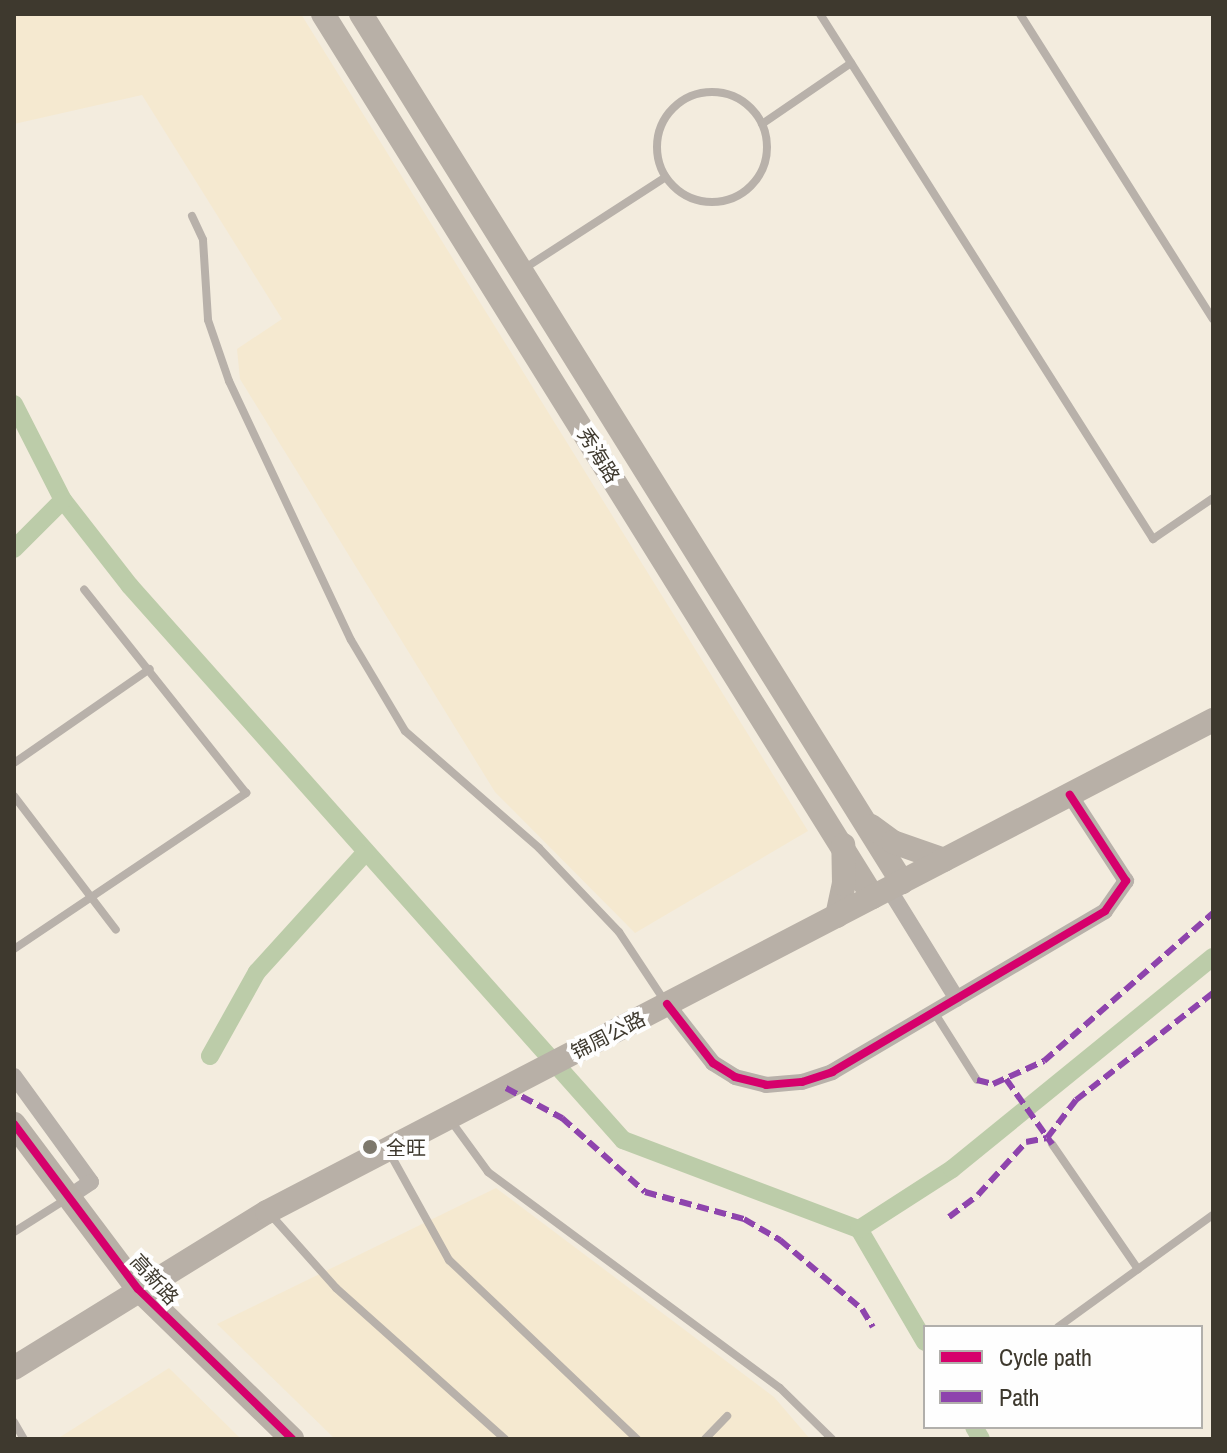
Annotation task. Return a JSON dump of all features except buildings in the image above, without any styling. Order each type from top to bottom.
[{"type":"main road","name":"秀海路","points":[[323,14],[843,843],[888,889]]},
{"type":"main road","name":"秀海路","points":[[361,14],[864,821],[888,889]]},
{"type":"main road","name":"锦周公路","points":[[14,1368],[267,1212],[1070,795],[1210,728]]},
{"type":"main road","points":[[864,821],[893,842],[944,860]]},
{"type":"main road","points":[[837,916],[844,884],[843,843]]},
{"type":"main road","name":"高新路","points":[[14,1124],[138,1289],[292,1439]]},
{"type":"street","points":[[534,352],[562,335]]},
{"type":"street","points":[[667,1004],[713,1063],[735,1077],[766,1085],[802,1082],[832,1072],[1105,911],[1126,881],[1070,795]]},
{"type":"street","points":[[888,889],[957,999]]},
{"type":"street","points":[[14,1076],[91,1182],[69,1197]]},
{"type":"lane","points":[[820,14],[1153,539],[1213,498]]},
{"type":"lane","points":[[1020,14],[1213,319]]},
{"type":"lane","points":[[762,124],[851,63]]},
{"type":"lane","points":[[702,93],[737,98],[762,124],[766,160],[747,190],[712,202],[695,199],[666,177],[657,143],[671,110],[685,99],[702,93]]},
{"type":"lane","points":[[521,270],[666,177]]},
{"type":"lane","points":[[192,216],[203,240],[208,320],[229,381],[351,640],[405,731],[539,848],[619,932],[667,1004]]},
{"type":"lane","points":[[14,949],[246,793],[84,589]]},
{"type":"lane","points":[[14,763],[150,669]]},
{"type":"lane","points":[[14,796],[116,930]]},
{"type":"lane","points":[[934,1012],[977,1080]]},
{"type":"lane","points":[[449,1118],[488,1172],[780,1388],[832,1439]]},
{"type":"lane","points":[[1052,1144],[1138,1269]]},
{"type":"lane","points":[[387,1150],[449,1260],[637,1439]]},
{"type":"lane","points":[[14,1232],[69,1197]]},
{"type":"lane","points":[[267,1212],[336,1288],[505,1439]]},
{"type":"lane","points":[[1061,1325],[1213,1215]]},
{"type":"lane","points":[[705,1439],[727,1416]]},
{"type":"lane","points":[[14,1422],[24,1439]]},
{"type":"shaded area","points":[[14,14],[301,14],[808,831],[635,933],[495,792],[240,379],[237,349],[282,319],[142,95],[14,124]]},
{"type":"shaded area","points":[[496,1188],[774,1397],[810,1439],[335,1439],[217,1324]]},
{"type":"shaded area","points":[[169,1368],[241,1439],[57,1439]]},
{"type":"waterway","points":[[14,404],[63,500],[130,586],[623,1140],[859,1229],[923,1339]]},
{"type":"waterway","points":[[14,549],[63,500]]},
{"type":"waterway","points":[[210,1056],[257,972],[364,854]]},
{"type":"waterway","points":[[859,1229],[952,1169],[1213,957]]},
{"type":"waterway","points":[[975,1429],[981,1439]]},
{"type":"marked path","points":[[977,1080],[993,1084],[1044,1061],[1213,913]]},
{"type":"marked path","points":[[949,1217],[978,1195],[1026,1142],[1047,1138],[1076,1100],[1213,993]]},
{"type":"marked path","points":[[1006,1079],[1052,1144]]},
{"type":"marked path","points":[[506,1088],[562,1118],[645,1192],[744,1219],[780,1240],[862,1309],[873,1327]]},
{"type":"cycle path","points":[[667,1004],[713,1063],[735,1077],[766,1085],[802,1082],[832,1072],[1105,911],[1126,881],[1070,795]]},
{"type":"cycle path","points":[[14,1124],[138,1289],[292,1439]]},
{"type":"place","name":"全旺","points":[[370,1147]]}]
